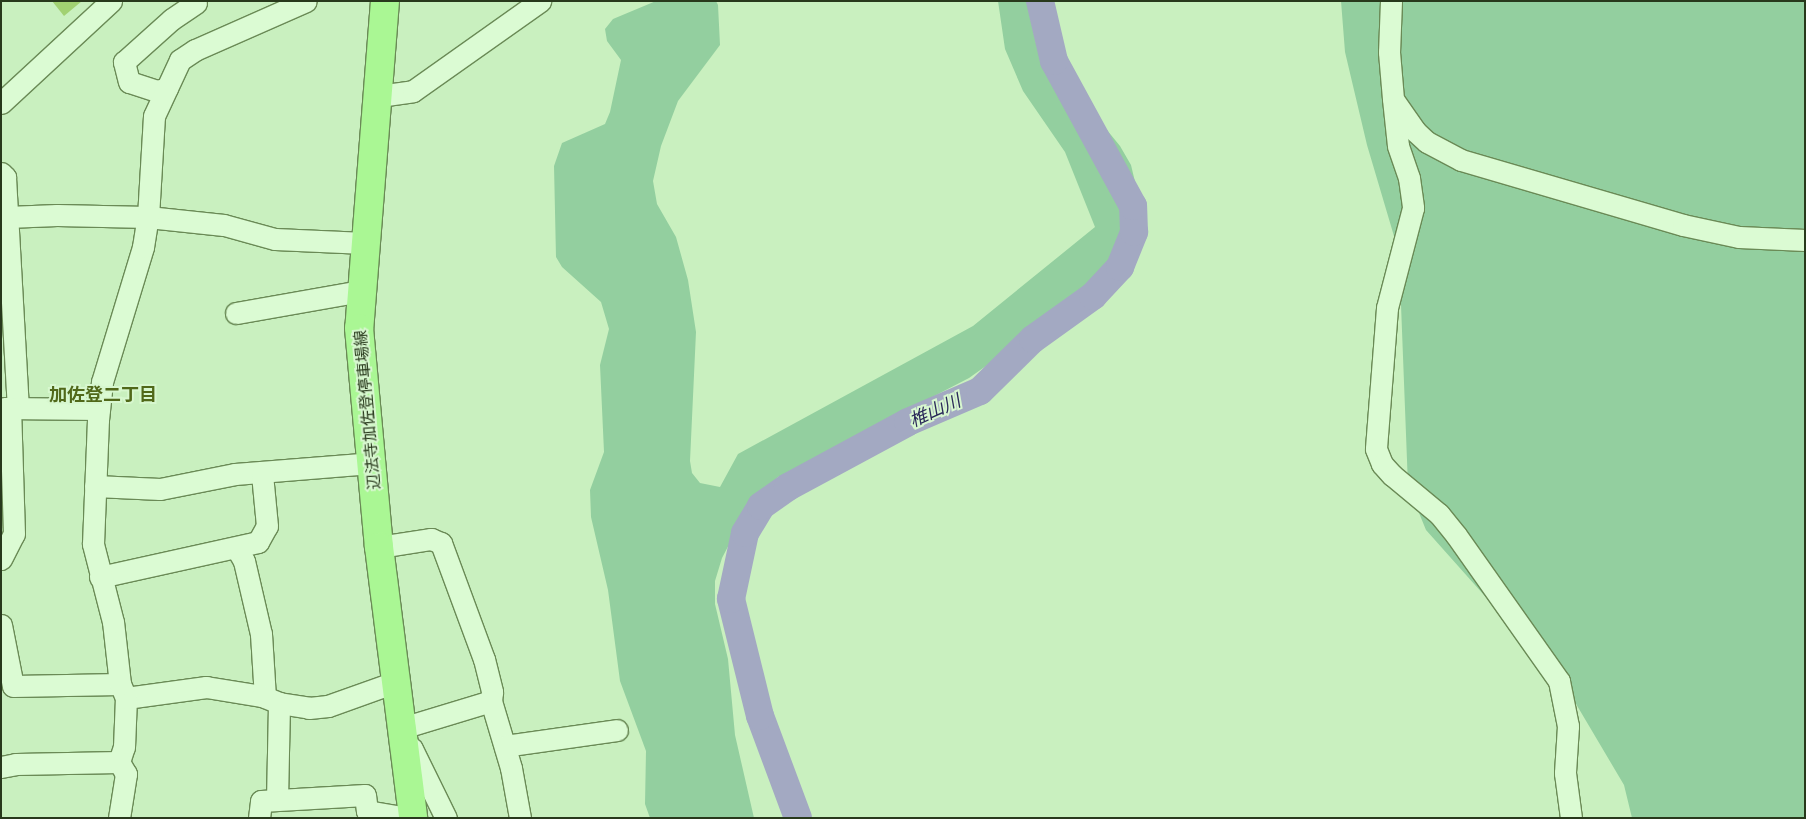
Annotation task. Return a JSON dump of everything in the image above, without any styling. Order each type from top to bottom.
[{"type":"main road","name":"辺法寺加佐登停車場線","points":[[385,1],[379,96],[359,328],[379,547],[395,682],[411,782],[413,818]]},
{"type":"street","points":[[1,103],[111,1]]},
{"type":"street","points":[[105,818],[114,792],[119,762],[124,747],[123,691],[113,622],[100,577],[92,537],[99,409],[102,382],[143,247],[148,217],[151,139],[154,116],[180,60],[195,50],[306,1]]},
{"type":"street","points":[[379,96],[413,91],[540,1]]},
{"type":"street","points":[[1391,1],[1389,52],[1393,100],[1398,146],[1409,178],[1413,208],[1387,308],[1376,449],[1382,464],[1392,475],[1439,514],[1456,535],[1559,681],[1567,711],[1564,773],[1570,818]]},
{"type":"street","points":[[167,88],[157,91],[128,82],[124,62],[172,19],[196,3]]},
{"type":"street","points":[[1393,100],[1421,137],[1443,152],[1461,160],[1683,225],[1739,237],[1805,240]]},
{"type":"street","points":[[1,559],[14,534],[7,470],[10,408],[7,217],[3,175]]},
{"type":"street","points":[[7,217],[57,215],[148,217],[224,225],[275,239],[365,243]]},
{"type":"street","points":[[236,313],[361,291]]},
{"type":"street","points":[[10,408],[90,406],[99,409]]},
{"type":"street","points":[[95,486],[160,489],[202,479],[371,463]]},
{"type":"street","points":[[100,577],[132,568],[237,549],[258,542],[266,533],[262,474]]},
{"type":"street","points":[[379,547],[437,539],[441,543],[490,674],[491,701],[505,746],[520,818]]},
{"type":"street","points":[[237,549],[244,561],[261,634],[272,700],[277,800]]},
{"type":"street","points":[[1,625],[13,686],[123,691],[206,687],[309,708],[328,706],[395,682]]},
{"type":"street","points":[[446,818],[403,734],[491,701]]},
{"type":"street","points":[[505,746],[617,730]]},
{"type":"street","points":[[1,767],[16,764],[119,762]]},
{"type":"street","points":[[119,762],[126,774],[119,818]]},
{"type":"street","points":[[411,782],[426,818]]},
{"type":"street","points":[[259,818],[261,801],[365,795],[367,810],[406,818]]},
{"type":"green space","points":[[656,1],[716,1],[718,5],[720,45],[678,101],[661,146],[653,181],[657,204],[676,237],[688,280],[696,332],[690,461],[692,473],[700,483],[720,487],[738,454],[973,326],[1095,227],[1065,152],[1023,91],[1005,49],[998,1],[1030,1],[1028,8],[1036,43],[1120,146],[1131,165],[1142,211],[1126,256],[1111,277],[969,378],[778,477],[759,495],[745,514],[722,558],[715,581],[715,604],[728,659],[735,735],[754,818],[650,818],[645,804],[646,751],[620,681],[608,590],[591,517],[590,490],[604,452],[600,365],[609,329],[601,302],[562,267],[556,257],[554,166],[562,143],[605,124],[610,112],[621,60],[607,41],[605,29],[613,19]]},
{"type":"green space","points":[[1341,1],[1805,1],[1805,818],[1632,818],[1624,785],[1566,687],[1426,530],[1408,486],[1399,253],[1367,145],[1345,52]]},
{"type":"building","points":[[52,1],[82,1],[64,16]]},
{"type":"waterway","name":"椎山川","points":[[798,818],[760,716],[731,599],[745,533],[761,506],[788,487],[908,422],[980,391],[1033,339],[1093,296],[1120,267],[1134,232],[1133,206],[1054,61],[1040,1]]},
{"type":"district","name":"加佐登二丁目","points":[[103,395]]}]
